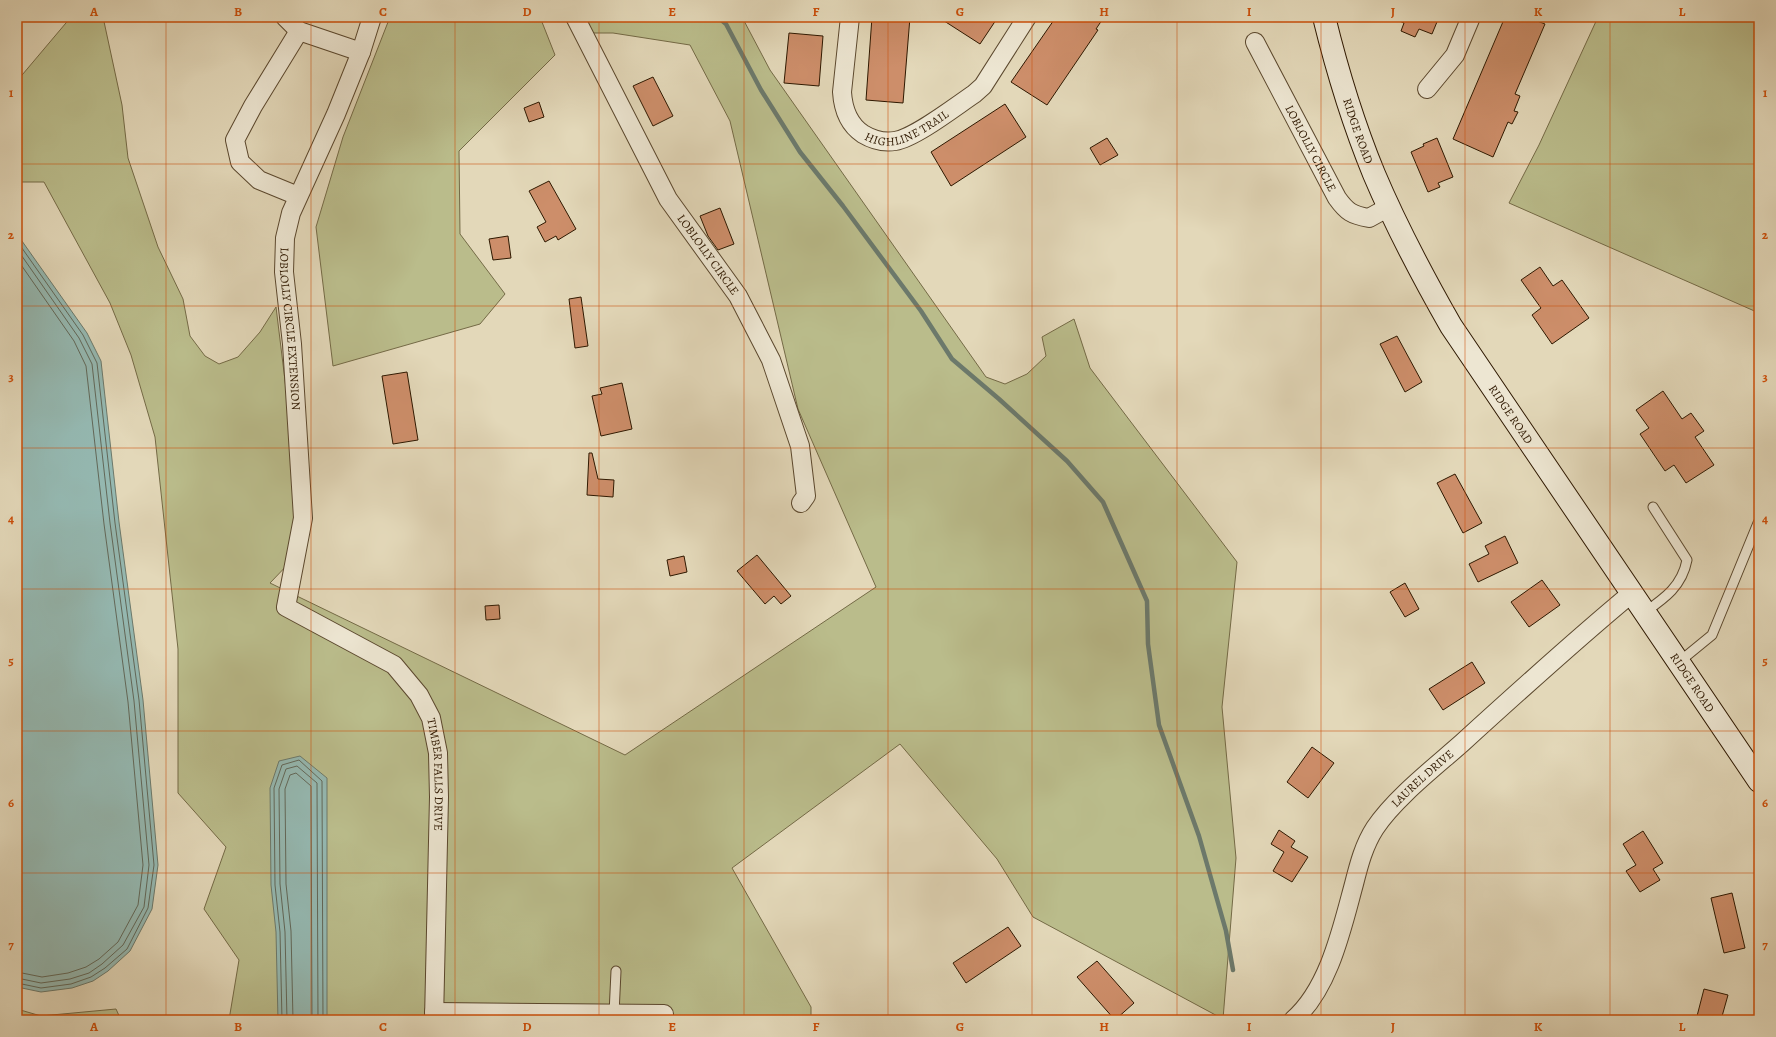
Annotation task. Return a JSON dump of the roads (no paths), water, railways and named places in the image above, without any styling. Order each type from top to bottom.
[{"type":"street","points":[[285,17],[299,31],[361,52]]},
{"type":"street","name":"LOBLOLLY CIRCLE EXTENSION","points":[[286,607],[303,518],[292,344],[284,272],[285,238],[291,213],[336,114],[361,52],[372,17]]},
{"type":"street","name":"LOBLOLLY CIRCLE","points":[[575,17],[668,200],[738,296],[771,360],[800,446],[806,496],[801,503]]},
{"type":"street","name":"HIGHLINE TRAIL","points":[[850,17],[842,92],[843,103],[849,120],[858,131],[871,138],[884,142],[896,141],[912,136],[974,94],[987,80],[1027,17]]},
{"type":"street","name":"RIDGE ROAD","points":[[1324,17],[1342,84],[1374,174],[1417,265],[1451,326],[1501,403],[1759,781]]},
{"type":"street","points":[[1428,90],[1455,55],[1471,17]]},
{"type":"street","points":[[298,196],[259,180],[240,162],[235,140],[253,106],[299,31]]},
{"type":"street","name":"LOBLOLLY CIRCLE","points":[[1255,42],[1337,198],[1345,209],[1351,214],[1369,218],[1389,207]]},
{"type":"street","name":"LAUREL DRIVE","points":[[1292,1020],[1303,1009],[1324,977],[1339,937],[1362,854],[1370,837],[1382,819],[1434,768],[1583,633],[1632,593]]},
{"type":"street","name":"TIMBER FALLS DRIVE","points":[[286,607],[394,665],[419,695],[431,718],[438,753],[439,797],[434,1016]]},
{"type":"street","points":[[434,1016],[664,1014]]},
{"type":"lane","points":[[1645,612],[1667,596],[1685,570],[1687,560],[1653,507]]},
{"type":"lane","points":[[1679,662],[1712,635],[1758,523]]},
{"type":"lane","points":[[614,1014],[616,971]]},
{"type":"water","points":[[17,234],[87,333],[101,361],[119,522],[143,700],[158,865],[152,909],[130,951],[108,971],[93,981],[72,988],[41,992],[17,987]]},
{"type":"water","points":[[300,756],[327,778],[327,1020],[278,1020],[276,932],[271,885],[270,788],[279,761]]},
{"type":"waterway","points":[[718,17],[726,24],[761,90],[800,152],[843,206],[921,311],[952,359],[999,399],[1067,461],[1103,502],[1147,601],[1148,644],[1159,725],[1199,836],[1226,931],[1233,970]]}]
